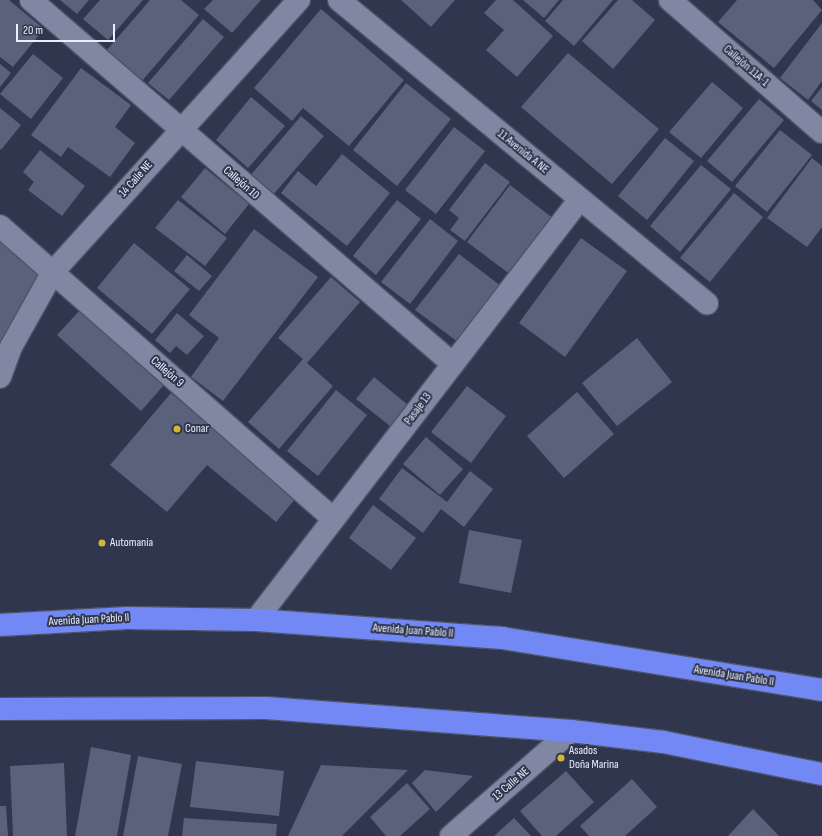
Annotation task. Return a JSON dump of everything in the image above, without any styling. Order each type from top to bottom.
[{"type":"highway","name":"Avenida Juan Pablo II","points":[[0,625],[127,618],[256,620],[502,638],[822,690]]},
{"type":"highway","points":[[0,709],[266,708],[571,731],[663,742],[822,774]]},
{"type":"street","name":"Callejón 10","points":[[30,0],[453,364]]},
{"type":"street","name":"14 Calle NE","points":[[0,377],[11,347],[52,272],[299,0]]},
{"type":"street","name":"11 Avenida A NE","points":[[339,0],[707,303]]},
{"type":"street","name":"Callejón 11A-1","points":[[670,0],[822,132]]},
{"type":"street","name":"Pasaje 13","points":[[256,620],[580,199]]},
{"type":"street","name":"Callejón 9","points":[[0,226],[334,519]]},
{"type":"street","name":"13 Calle NE","points":[[452,836],[571,731]]},
{"type":"building","points":[[0,0],[9,0],[44,29],[13,67],[0,57]]},
{"type":"building","points":[[60,0],[89,0],[77,14]]},
{"type":"building","points":[[100,0],[143,0],[108,40],[83,19]]},
{"type":"building","points":[[150,0],[181,0],[199,15],[141,82],[106,51]]},
{"type":"building","points":[[213,0],[261,0],[232,33],[204,9]]},
{"type":"building","points":[[401,0],[455,0],[431,27]]},
{"type":"building","points":[[496,0],[513,0],[553,36],[517,77],[486,50],[504,30],[484,13]]},
{"type":"building","points":[[523,0],[559,0],[544,18]]},
{"type":"building","points":[[563,0],[613,0],[574,46],[545,21]]},
{"type":"building","points":[[618,0],[632,0],[655,20],[613,69],[582,41]]},
{"type":"building","points":[[737,0],[813,0],[822,10],[774,68],[718,22]]},
{"type":"building","points":[[321,9],[404,80],[349,146],[303,108],[292,121],[254,88]]},
{"type":"building","points":[[203,19],[224,37],[169,100],[148,83]]},
{"type":"building","points":[[822,23],[822,81],[808,100],[780,78]]},
{"type":"building","points":[[568,53],[659,129],[612,184],[521,107]]},
{"type":"building","points":[[33,54],[63,78],[31,119],[0,94]]},
{"type":"building","points":[[0,64],[11,73],[0,87]]},
{"type":"building","points":[[81,68],[131,105],[115,127],[135,143],[110,177],[68,147],[61,157],[31,135]]},
{"type":"building","points":[[712,82],[743,108],[701,158],[669,132]]},
{"type":"building","points":[[406,83],[451,119],[397,186],[353,150]]},
{"type":"building","points":[[822,87],[822,110],[811,101]]},
{"type":"building","points":[[251,97],[285,126],[248,168],[216,140]]},
{"type":"building","points":[[759,99],[784,120],[732,182],[707,161]]},
{"type":"building","points":[[0,108],[21,125],[1,150],[0,148]]},
{"type":"building","points":[[301,116],[324,136],[272,196],[249,177]]},
{"type":"building","points":[[454,127],[485,151],[436,214],[405,190]]},
{"type":"building","points":[[780,130],[812,155],[767,212],[735,186]]},
{"type":"building","points":[[665,138],[694,161],[647,220],[618,196]]},
{"type":"building","points":[[40,150],[85,186],[62,216],[28,190],[34,182],[23,172]]},
{"type":"building","points":[[342,154],[390,193],[347,246],[281,193],[298,171],[316,186]]},
{"type":"building","points":[[812,158],[822,166],[822,227],[807,247],[767,218]]},
{"type":"building","points":[[485,163],[510,182],[465,241],[450,230],[459,218],[449,210]]},
{"type":"building","points":[[701,165],[731,189],[680,252],[650,226]]},
{"type":"building","points":[[205,168],[249,204],[225,234],[181,197]]},
{"type":"building","points":[[510,185],[554,219],[511,275],[467,242]]},
{"type":"building","points":[[734,193],[763,217],[710,282],[680,258]]},
{"type":"building","points":[[178,200],[227,238],[205,266],[155,228]]},
{"type":"building","points":[[397,200],[421,219],[376,275],[353,256]]},
{"type":"building","points":[[430,219],[458,241],[410,304],[381,282]]},
{"type":"building","points":[[254,229],[318,277],[223,401],[191,377],[219,338],[189,315]]},
{"type":"building","points":[[581,238],[627,271],[565,357],[519,323]]},
{"type":"building","points":[[0,239],[45,278],[0,362]]},
{"type":"building","points":[[134,243],[190,289],[152,334],[97,288]]},
{"type":"building","points":[[459,254],[501,286],[458,342],[415,310]]},
{"type":"building","points":[[187,255],[212,276],[199,291],[174,271]]},
{"type":"building","points":[[331,277],[360,302],[307,363],[333,386],[279,449],[248,422],[303,359],[278,338]]},
{"type":"building","points":[[82,308],[164,385],[141,411],[57,335]]},
{"type":"building","points":[[177,313],[204,336],[187,355],[176,346],[170,353],[155,340]]},
{"type":"building","points":[[637,338],[672,382],[617,426],[582,383]]},
{"type":"building","points":[[374,377],[408,405],[390,426],[356,399]]},
{"type":"building","points":[[467,386],[506,416],[471,463],[431,432]]},
{"type":"building","points":[[336,390],[367,415],[318,476],[287,451]]},
{"type":"building","points":[[577,392],[614,434],[564,478],[527,436]]},
{"type":"building","name":"Conar","points":[[171,393],[296,498],[276,522],[207,465],[167,512],[110,465]]},
{"type":"building","points":[[426,437],[463,469],[440,495],[403,464]]},
{"type":"building","points":[[402,468],[447,502],[470,471],[493,489],[464,527],[441,509],[423,533],[379,499]]},
{"type":"building","points":[[373,505],[416,538],[391,570],[349,538]]},
{"type":"building","points":[[469,530],[522,540],[511,593],[459,583]]},
{"type":"building","points":[[91,747],[131,755],[117,836],[75,836]]},
{"type":"building","points":[[138,756],[182,764],[168,836],[123,836]]},
{"type":"building","points":[[196,761],[284,771],[279,816],[190,807]]},
{"type":"building","points":[[64,763],[67,836],[13,836],[10,766]]},
{"type":"building","points":[[321,765],[408,770],[342,836],[288,836]]},
{"type":"building","points":[[425,770],[473,776],[436,812],[412,783]]},
{"type":"building","points":[[566,771],[594,802],[556,836],[542,836],[520,811]]},
{"type":"building","points":[[632,779],[657,807],[625,836],[589,836],[580,826]]},
{"type":"building","points":[[407,783],[430,809],[400,836],[386,836],[370,817]]},
{"type":"building","points":[[0,806],[6,806],[8,836],[0,836]]},
{"type":"building","points":[[753,809],[779,836],[728,836]]},
{"type":"building","points":[[184,818],[277,824],[276,836],[182,836]]},
{"type":"building","points":[[514,818],[531,836],[494,836]]},
{"type":"place","name":"Conar","points":[[177,429]]},
{"type":"place","name":"Automania","points":[[102,543]]},
{"type":"place","name":"Asados Doña Marina","points":[[561,758]]}]
